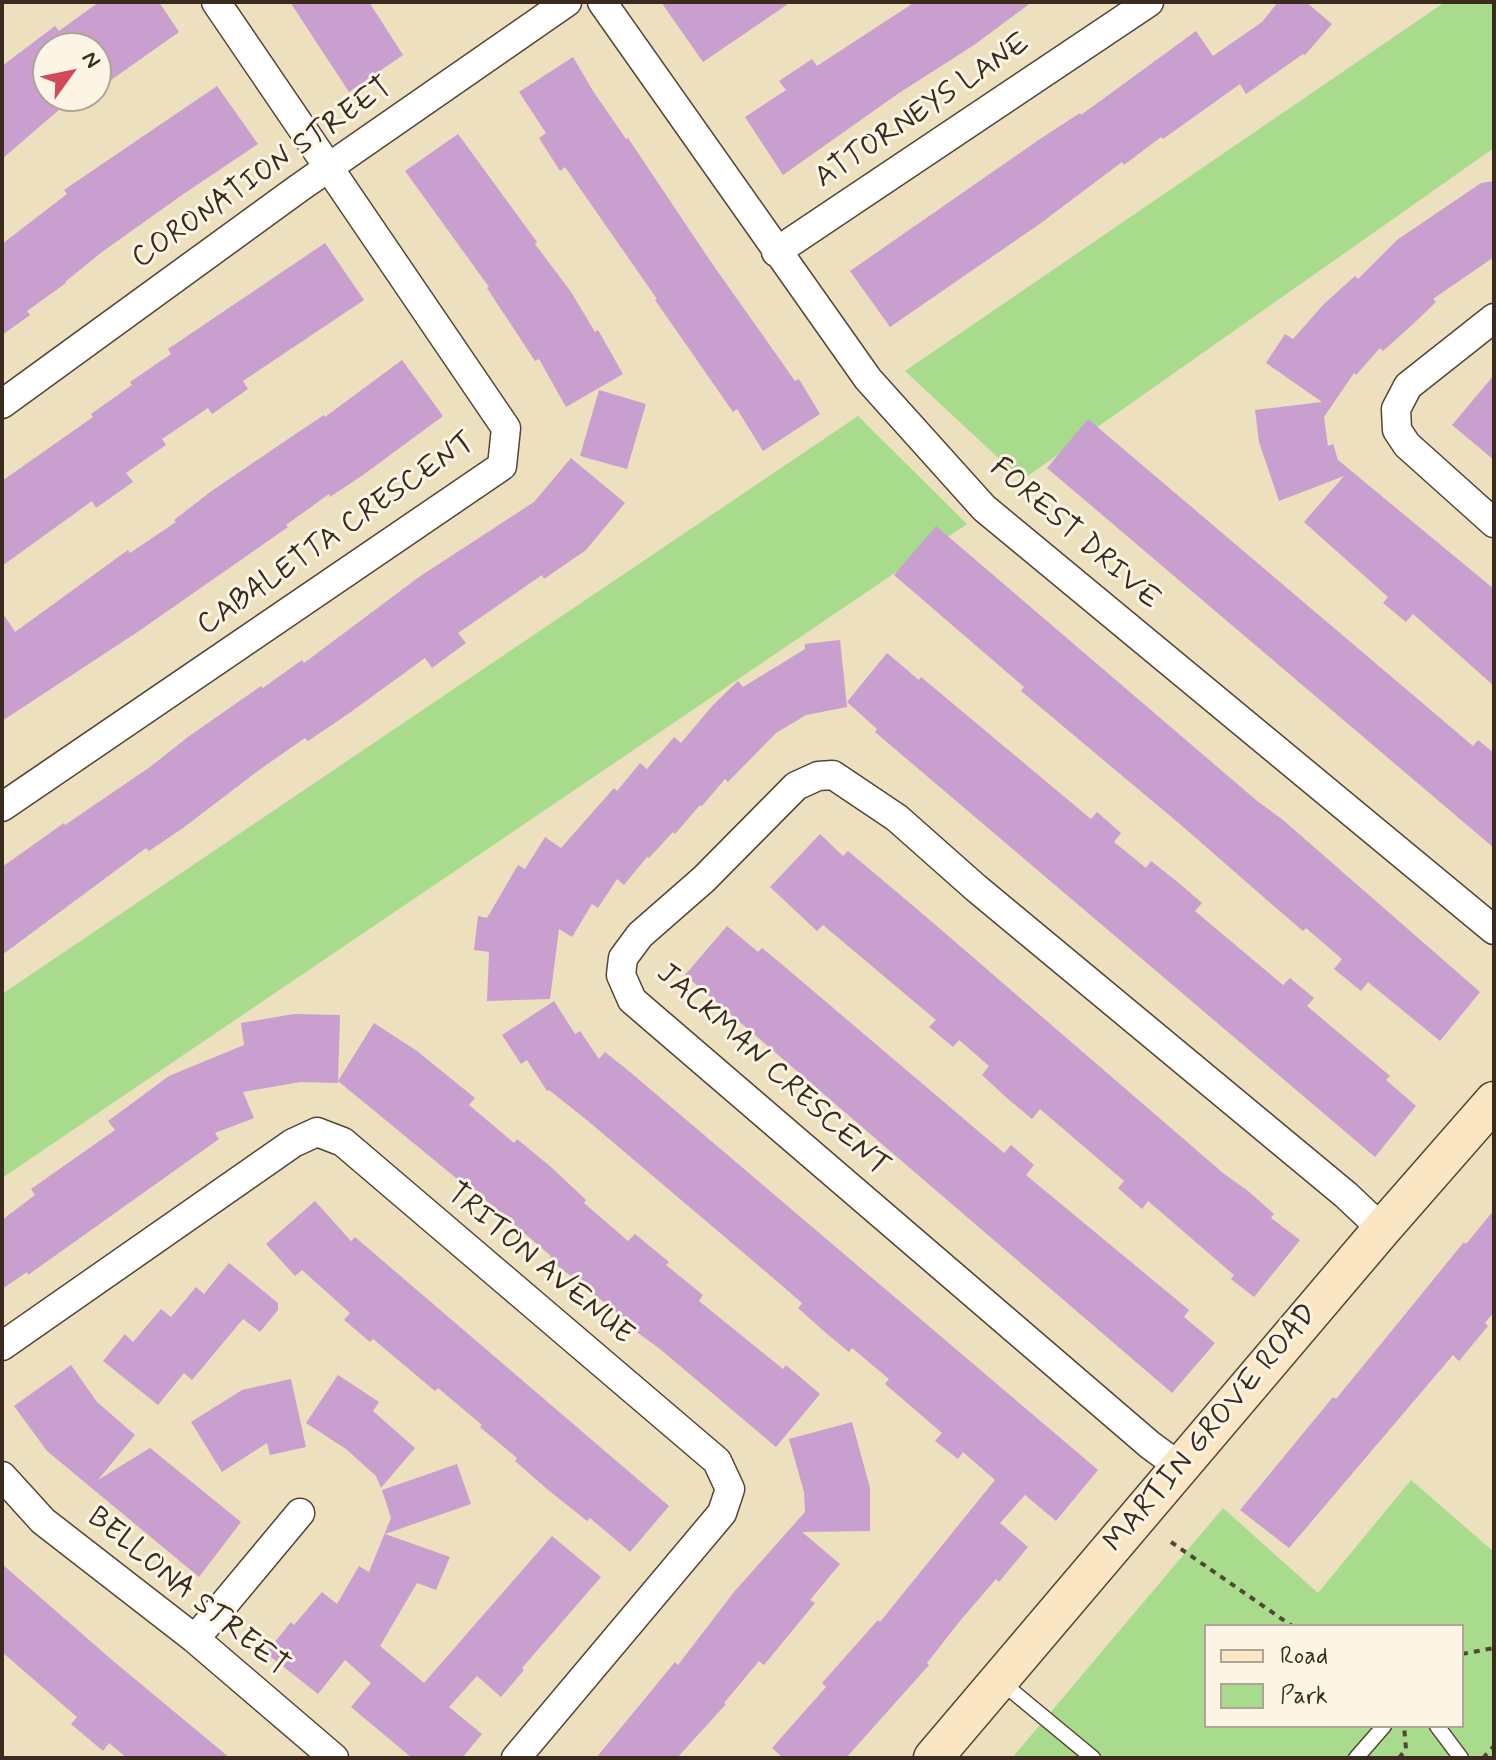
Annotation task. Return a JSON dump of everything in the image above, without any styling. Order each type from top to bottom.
[{"type":"street","name":"CABALETTA CRESCENT","points":[[2,807],[502,466],[506,428],[216,2]]},
{"type":"street","name":"CORONATION STREET","points":[[2,404],[330,166],[567,2]]},
{"type":"street","name":"FOREST DRIVE","points":[[602,2],[868,379],[984,508],[1494,930]]},
{"type":"street","name":"ATTORNEYS LANE","points":[[776,252],[1149,2]]},
{"type":"street","points":[[1494,318],[1408,386],[1396,409],[1397,430],[1407,445],[1494,523]]},
{"type":"street","name":"JACKMAN CRESCENT","points":[[1180,1467],[632,1000],[621,975],[623,958],[640,935],[704,879],[796,786],[818,776],[833,775],[897,818],[976,888],[1346,1195],[1382,1229]]},
{"type":"street","name":"MARTIN GROVE ROAD","points":[[933,1758],[1494,1101]]},
{"type":"street","name":"TRITON AVENUE","points":[[2,1346],[293,1143],[317,1132],[343,1142],[717,1461],[730,1489],[722,1513],[516,1758]]},
{"type":"street","name":"BELLONA STREET","points":[[2,1476],[43,1521],[195,1639],[334,1758]]},
{"type":"street","points":[[195,1639],[300,1513]]},
{"type":"lane","points":[[1000,1681],[1093,1758]]},
{"type":"lane","points":[[1356,1758],[1382,1728]]},
{"type":"lane","points":[[1438,1728],[1461,1758]]},
{"type":"path","points":[[1171,1542],[1289,1624]]},
{"type":"path","points":[[1464,1654],[1494,1648]]},
{"type":"path","points":[[1399,1758],[1406,1749],[1404,1728]]},
{"type":"path","points":[[1483,1758],[1494,1746]]},
{"type":"green space","points":[[1445,2],[1494,2],[1494,148],[1022,480],[905,371]]},
{"type":"green space","points":[[858,416],[967,524],[2,1178],[2,994]]},
{"type":"green space","points":[[1411,1480],[1494,1552],[1494,1758],[1012,1758],[1223,1508],[1318,1593]]},
{"type":"building","points":[[99,2],[159,2],[179,32],[112,79],[112,32],[47,32],[55,26],[59,31]]},
{"type":"building","points":[[290,2],[369,2],[403,55],[349,92]]},
{"type":"building","points":[[661,2],[791,2],[703,62]]},
{"type":"building","points":[[915,2],[1032,2],[783,175],[745,117],[786,90],[779,81],[812,59],[817,66]]},
{"type":"building","points":[[1278,2],[1306,2],[1332,24],[1305,55],[1246,94],[1240,84],[1124,165],[1122,162],[1041,223],[890,327],[850,271],[1040,139],[1081,115],[1196,31],[1213,56],[1262,22]]},
{"type":"building","points":[[32,43],[32,112],[56,112],[2,159],[2,66]]},
{"type":"building","points":[[573,57],[711,262],[795,381],[799,379],[820,414],[763,451],[737,409],[733,412],[565,167],[560,171],[539,138],[546,133],[519,92]]},
{"type":"building","points":[[217,86],[258,144],[102,252],[27,311],[30,315],[2,335],[2,244],[67,194],[64,190]]},
{"type":"building","points":[[458,134],[537,242],[535,244],[571,292],[595,332],[598,330],[623,374],[566,407],[539,359],[535,361],[489,287],[405,171]]},
{"type":"building","points":[[1494,181],[1494,257],[1433,299],[1436,302],[1411,326],[1383,351],[1380,348],[1356,375],[1354,373],[1324,417],[1328,446],[1333,444],[1338,460],[1494,589],[1494,686],[1413,614],[1406,622],[1383,603],[1388,597],[1304,522],[1344,476],[1279,501],[1259,442],[1255,410],[1322,402],[1266,363],[1285,334],[1293,339],[1324,304],[1355,276],[1358,279],[1397,240],[1481,183]]},
{"type":"building","points":[[325,243],[364,300],[243,381],[248,389],[212,414],[208,408],[162,439],[166,445],[126,473],[133,482],[96,508],[92,501],[2,566],[2,481],[93,417],[91,414],[132,385],[130,382],[171,354],[168,349]]},
{"type":"building","points":[[402,360],[443,416],[139,631],[2,721],[2,612],[15,632],[128,550],[130,553],[176,522],[174,520],[213,490],[325,417]]},
{"type":"building","points":[[1494,375],[1494,460],[1452,425]]},
{"type":"building","points":[[599,390],[646,404],[627,469],[580,456]]},
{"type":"building","points":[[1088,419],[1473,746],[1478,740],[1494,753],[1494,848],[1047,468]]},
{"type":"building","points":[[571,458],[625,503],[586,550],[544,579],[542,575],[458,633],[466,643],[432,668],[425,658],[308,741],[305,738],[183,828],[149,851],[146,848],[2,955],[2,867],[150,767],[261,686],[263,688],[302,660],[304,663],[419,577],[534,502]]},
{"type":"building","points":[[936,526],[1283,820],[1480,992],[1440,1041],[1368,982],[1361,991],[1334,969],[1342,959],[1306,928],[1303,931],[1021,691],[1024,687],[894,575]]},
{"type":"building","points":[[840,640],[847,707],[806,715],[776,733],[728,782],[725,779],[675,834],[673,832],[647,857],[624,885],[617,879],[598,908],[592,904],[572,937],[559,929],[550,999],[487,1001],[489,952],[474,950],[478,916],[487,918],[518,865],[525,869],[545,837],[561,848],[640,763],[647,769],[674,737],[681,743],[738,681],[743,687],[805,649],[805,644]]},
{"type":"building","points":[[887,653],[919,680],[921,677],[1091,819],[1097,812],[1121,833],[1114,842],[1146,868],[1151,861],[1180,884],[1202,903],[1195,911],[1283,985],[1290,978],[1314,998],[1307,1006],[1390,1076],[1386,1080],[1416,1106],[1375,1157],[875,732],[877,729],[847,702]]},
{"type":"building","points":[[820,834],[843,856],[848,851],[924,915],[1223,1173],[1248,1191],[1274,1214],[1271,1218],[1300,1240],[1254,1297],[1231,1279],[1234,1275],[1148,1201],[1142,1209],[1118,1188],[1124,1181],[1040,1109],[1032,1119],[1008,1099],[982,1075],[989,1066],[959,1040],[953,1047],[929,1027],[936,1020],[823,925],[817,931],[770,887]]},
{"type":"building","points":[[727,926],[758,952],[762,948],[1004,1153],[1011,1145],[1034,1165],[1026,1175],[1189,1310],[1184,1317],[1215,1343],[1172,1393],[685,975]]},
{"type":"building","points":[[554,1001],[575,1034],[580,1031],[599,1059],[605,1052],[630,1072],[1098,1470],[1056,1521],[1025,1495],[1000,1523],[1028,1547],[999,1582],[996,1579],[927,1663],[929,1665],[846,1758],[783,1758],[772,1748],[826,1687],[822,1683],[878,1620],[880,1622],[995,1480],[963,1452],[958,1459],[935,1441],[942,1433],[885,1384],[889,1379],[852,1348],[849,1352],[826,1333],[798,1308],[802,1303],[588,1121],[547,1091],[527,1060],[521,1064],[502,1035]]},
{"type":"building","points":[[294,1014],[340,1015],[338,1083],[300,1082],[243,1092],[254,1118],[215,1133],[219,1139],[28,1275],[27,1272],[2,1289],[2,1220],[35,1195],[31,1189],[115,1130],[108,1121],[169,1076],[244,1045],[241,1023]]},
{"type":"building","points":[[374,1023],[417,1051],[475,1098],[469,1105],[514,1143],[517,1139],[551,1167],[586,1200],[584,1203],[628,1241],[635,1234],[703,1295],[699,1301],[783,1369],[786,1365],[820,1394],[776,1447],[626,1324],[628,1321],[549,1259],[551,1256],[468,1185],[338,1081]]},
{"type":"building","points":[[315,1201],[351,1241],[355,1237],[669,1506],[630,1552],[590,1518],[587,1521],[547,1489],[480,1427],[482,1425],[438,1388],[435,1391],[373,1339],[370,1342],[344,1320],[350,1313],[302,1270],[295,1276],[266,1244]]},
{"type":"building","points":[[1494,1210],[1494,1312],[1485,1323],[1488,1326],[1459,1361],[1453,1355],[1289,1548],[1240,1510]]},
{"type":"building","points":[[229,1263],[278,1303],[278,1310],[260,1332],[243,1319],[192,1380],[184,1373],[158,1405],[103,1361],[125,1334],[133,1342],[161,1309],[171,1317],[196,1287],[204,1294]]},
{"type":"building","points":[[71,1365],[97,1402],[135,1435],[98,1480],[150,1448],[241,1522],[199,1577],[47,1451],[14,1406]]},
{"type":"building","points":[[338,1375],[379,1402],[373,1411],[415,1448],[381,1488],[376,1476],[346,1449],[306,1423]]},
{"type":"building","points":[[291,1379],[306,1447],[270,1455],[267,1443],[222,1472],[191,1422],[242,1390]]},
{"type":"building","points":[[852,1422],[870,1488],[870,1531],[802,1532],[840,1564],[810,1600],[815,1603],[764,1665],[759,1661],[726,1704],[677,1758],[596,1758],[805,1512],[804,1492],[789,1439]]},
{"type":"building","points":[[457,1464],[471,1504],[385,1534],[450,1557],[436,1590],[417,1583],[380,1646],[424,1683],[552,1536],[601,1577],[522,1668],[524,1670],[501,1697],[477,1676],[449,1707],[482,1734],[462,1758],[412,1758],[351,1707],[371,1683],[345,1660],[318,1694],[266,1653],[291,1622],[294,1625],[322,1592],[337,1604],[359,1566],[369,1572],[391,1518],[382,1490]]},
{"type":"building","points":[[2,1564],[230,1758],[127,1758],[109,1743],[103,1751],[71,1724],[77,1717],[2,1652]]}]
